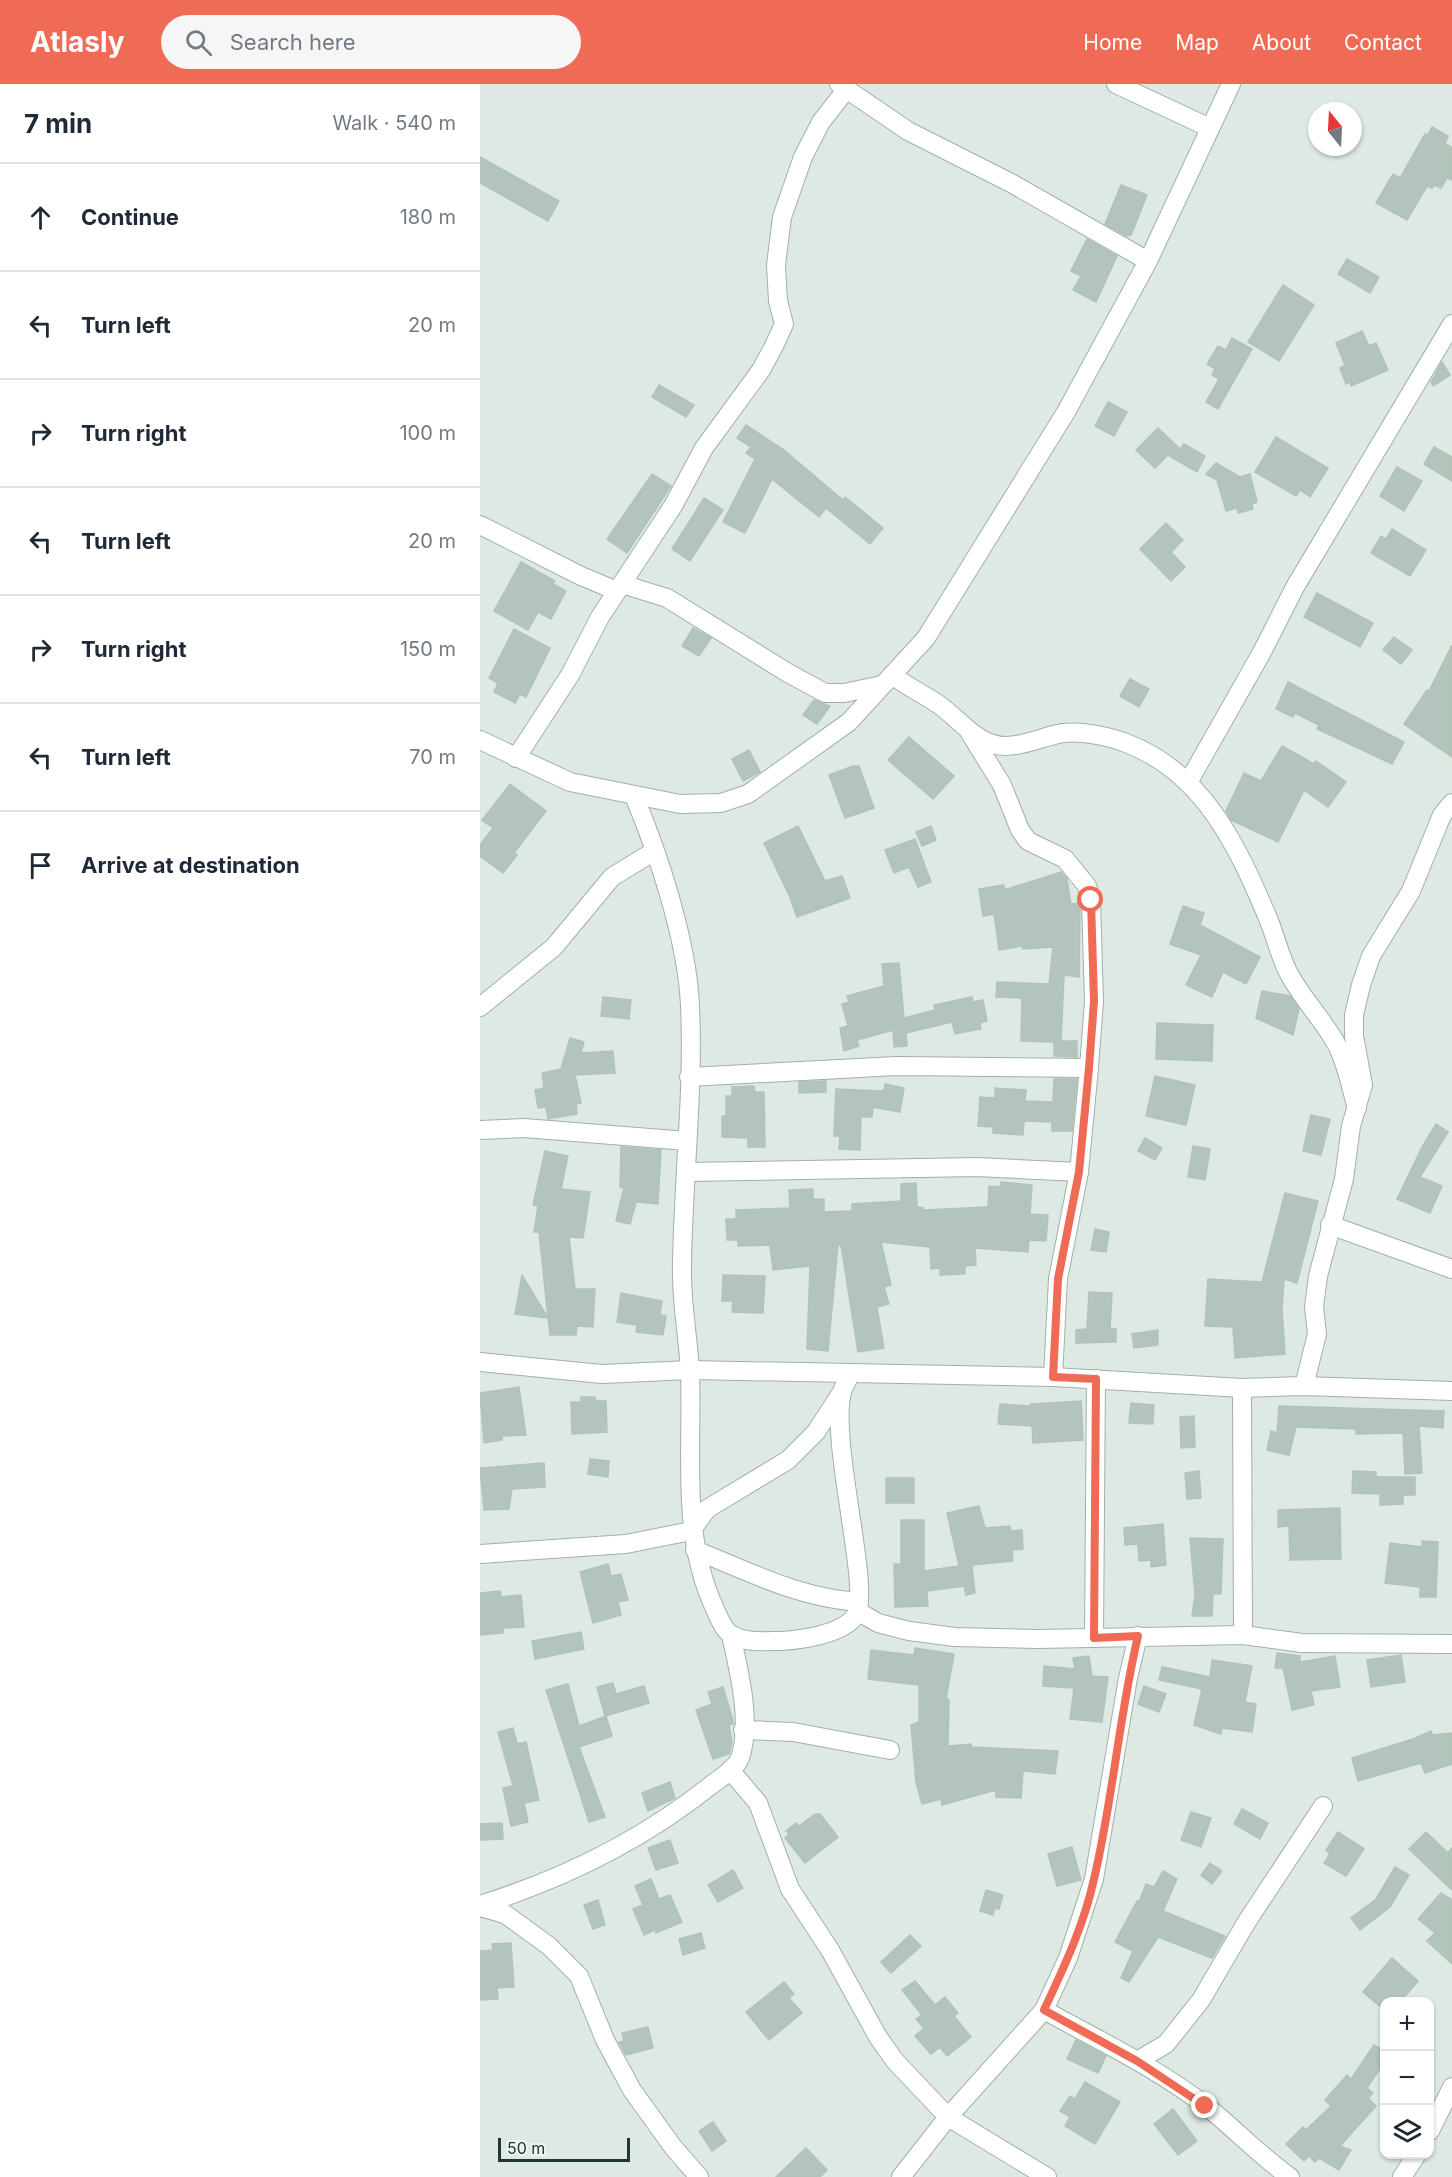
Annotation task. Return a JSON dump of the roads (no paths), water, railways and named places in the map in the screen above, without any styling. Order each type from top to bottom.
[{"type":"street","points":[[1116,84],[1143,90],[1210,128]]},
{"type":"street","points":[[480,740],[570,782],[680,804],[721,803],[748,794],[849,722],[926,638],[1066,412],[1148,261],[1232,84]]},
{"type":"street","points":[[516,758],[570,675],[600,617],[673,506],[704,448],[761,370],[774,346],[784,324],[778,301],[776,264],[782,217],[803,157],[820,122],[843,87],[908,130],[1011,183],[1148,261]]},
{"type":"street","points":[[1190,781],[1262,652],[1295,587],[1452,324]]},
{"type":"street","points":[[480,525],[581,576],[619,588],[667,598],[788,673],[825,693],[844,693],[887,680],[940,705],[989,744],[1005,746],[1064,733],[1092,735],[1125,742],[1161,759],[1190,781],[1226,830],[1268,918],[1286,969],[1300,994],[1338,1047],[1357,1108]]},
{"type":"street","points":[[968,729],[1002,785],[1024,836],[1028,841],[1065,859],[1087,886],[1091,900],[1093,967],[1089,1068],[1079,1172],[1058,1279],[1053,1377]]},
{"type":"street","points":[[480,1906],[525,1891],[603,1855],[674,1815],[730,1770],[740,1759],[744,1698],[731,1635],[723,1625],[711,1601],[691,1531],[690,1370],[681,1270],[689,1077],[688,978],[682,945],[654,852],[634,796]]},
{"type":"street","points":[[1304,1386],[1317,1334],[1314,1307],[1330,1225],[1344,1179],[1351,1126],[1363,1085],[1354,1036],[1354,1015],[1361,985],[1371,956],[1411,891],[1449,811]]},
{"type":"street","points":[[480,1007],[554,947],[612,877],[654,852]]},
{"type":"street","points":[[689,1077],[896,1066],[1089,1068]]},
{"type":"street","points":[[480,1130],[524,1128],[687,1141]]},
{"type":"street","points":[[686,1172],[977,1167],[1079,1172]]},
{"type":"street","points":[[1330,1225],[1452,1269]]},
{"type":"street","points":[[480,1362],[603,1374],[690,1370],[851,1372],[1053,1377],[1242,1388],[1304,1386],[1452,1390]]},
{"type":"street","points":[[480,1554],[626,1544],[691,1531],[707,1509],[788,1460],[816,1432],[851,1372]]},
{"type":"street","points":[[1094,1638],[1096,1379]]},
{"type":"street","points":[[1242,1388],[1243,1635]]},
{"type":"street","points":[[731,1635],[760,1641],[802,1640],[852,1621],[859,1607],[842,1445],[840,1412],[842,1390]]},
{"type":"street","points":[[695,1550],[778,1586],[859,1607],[878,1623],[909,1631],[955,1637],[1094,1638],[1243,1635],[1302,1643],[1452,1644]]},
{"type":"street","points":[[901,2177],[948,2117],[1044,2010],[1068,1958],[1094,1879],[1128,1678],[1138,1636]]},
{"type":"street","points":[[743,1730],[793,1732],[890,1750]]},
{"type":"street","points":[[730,1770],[758,1803],[790,1889],[830,1950],[878,2037],[895,2061],[948,2117],[1047,2177]]},
{"type":"street","points":[[1137,2061],[1166,2044],[1201,2000],[1246,1923],[1323,1806]]},
{"type":"street","points":[[480,1906],[505,1914],[549,1946],[579,1976],[605,2040],[632,2090],[673,2147],[699,2177]]},
{"type":"street","points":[[1044,2010],[1137,2061],[1205,2106],[1270,2163],[1290,2177]]},
{"type":"street","points":[[1434,2123],[1452,2087]]},
{"type":"street","points":[[1402,2177],[1414,2159]]}]
